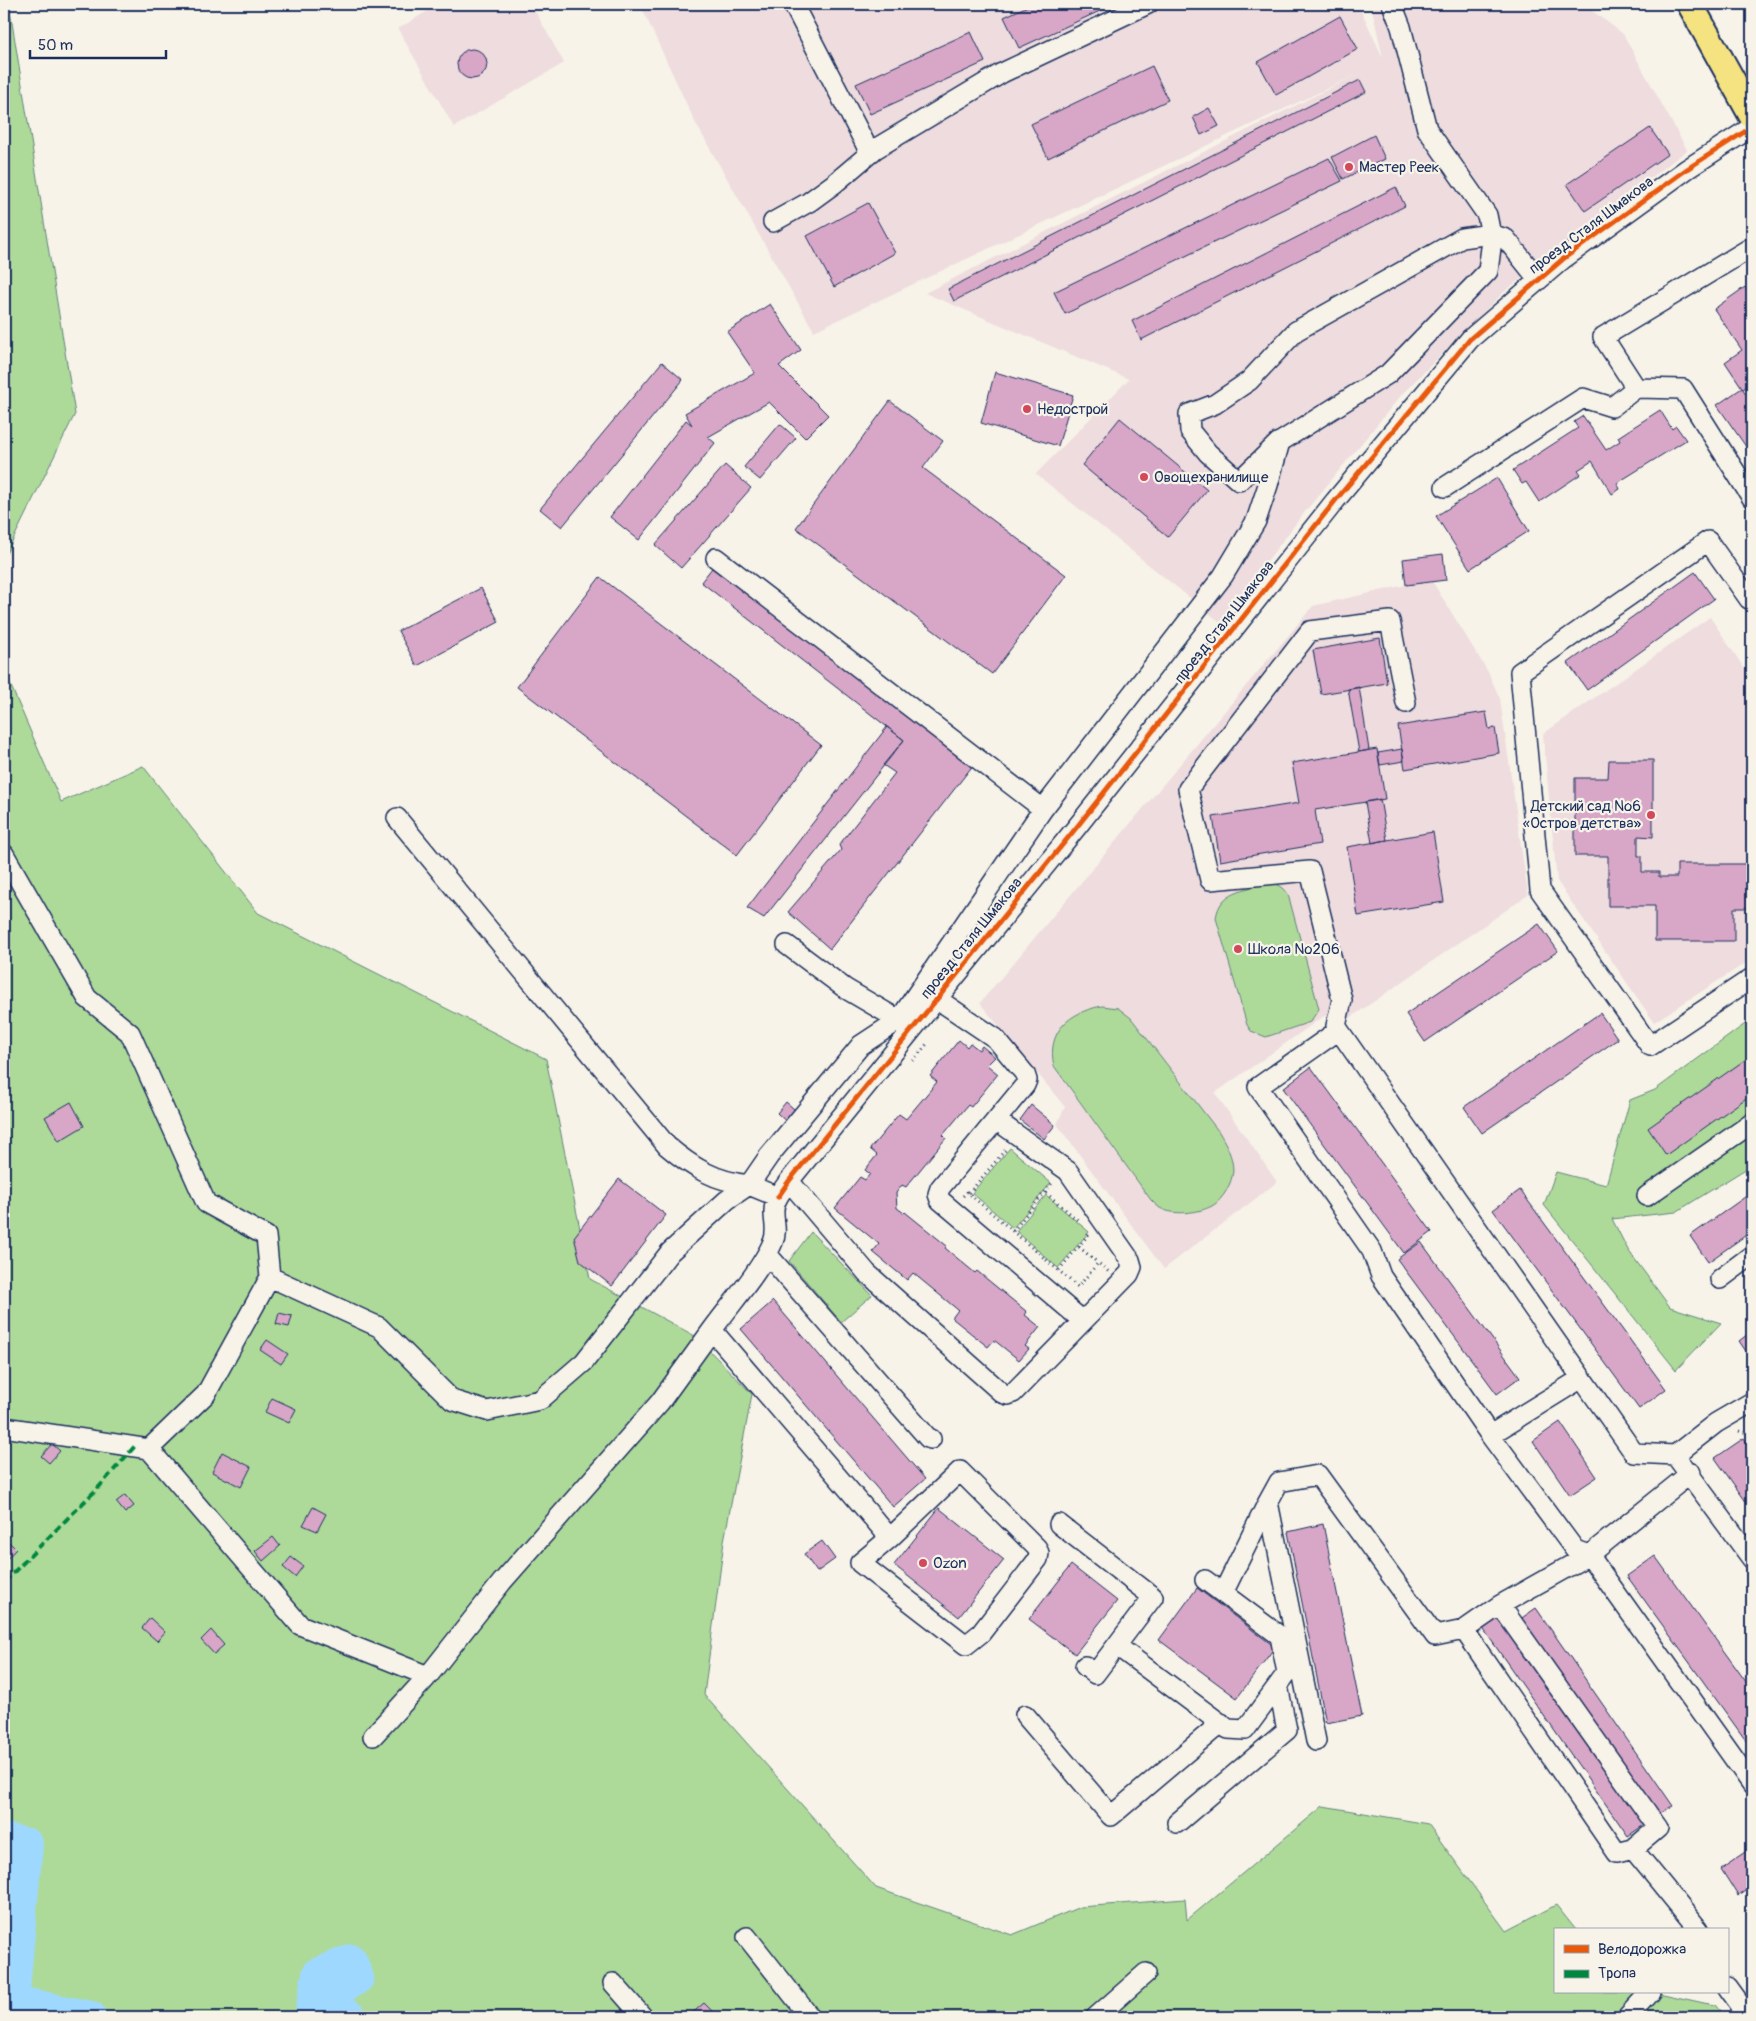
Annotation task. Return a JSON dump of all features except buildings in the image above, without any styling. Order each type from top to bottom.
[{"type":"main road","points":[[1690,4],[1752,116]]},
{"type":"street","points":[[793,4],[870,153]]},
{"type":"street","points":[[773,222],[809,202],[870,153],[1002,73],[1148,4]]},
{"type":"street","points":[[1392,4],[1402,27],[1427,130],[1486,215],[1491,234],[1492,240],[1488,272],[1388,374],[1280,442],[1239,480],[1208,453],[1190,431],[1189,414],[1215,404],[1249,381],[1296,331],[1462,238],[1491,234],[1506,239],[1538,279]]},
{"type":"street","name":"проезд Сталя Шмакова","points":[[778,1197],[1076,828],[1335,501],[1470,339],[1538,279],[1687,169],[1752,127]]},
{"type":"street","points":[[1636,388],[1603,337],[1752,247]]},
{"type":"street","points":[[1445,487],[1583,398],[1612,407],[1636,388],[1683,389],[1752,498]]},
{"type":"street","points":[[270,1277],[379,1327],[452,1400],[487,1411],[540,1400],[584,1362],[670,1252],[727,1200],[749,1185],[769,1156],[860,1045],[899,1020],[1043,809],[1223,576],[1256,521],[1280,442]]},
{"type":"street","points":[[1752,596],[1748,599],[1708,541],[1520,672],[1540,890],[1650,1046],[1752,978]]},
{"type":"street","points":[[716,558],[1043,809]]},
{"type":"street","points":[[1406,703],[1390,620],[1310,631],[1188,789],[1210,880],[1310,871],[1342,1000],[1336,1026],[1634,1453],[1675,1455],[1716,1423],[1752,1402]]},
{"type":"street","points":[[373,1736],[428,1676],[502,1582],[660,1402],[767,1254],[776,1234],[774,1211],[778,1197],[749,1185],[727,1182],[708,1174],[684,1160],[667,1146],[398,818]]},
{"type":"street","points":[[4,854],[87,998],[130,1033],[206,1203],[266,1236],[270,1277],[206,1394],[149,1449]]},
{"type":"street","points":[[787,945],[846,989],[899,1020]]},
{"type":"street","points":[[937,999],[995,1038],[1025,1074],[1027,1080],[1025,1085],[940,1188],[938,1194],[940,1200],[1082,1321]]},
{"type":"street","points":[[1339,1030],[1258,1087],[1372,1251],[1381,1276],[1490,1435],[1575,1550],[1589,1555],[1752,1784]]},
{"type":"street","points":[[789,1181],[867,1273],[1002,1392],[1008,1395],[1129,1274],[1132,1267],[1130,1260],[1072,1176],[1063,1167],[996,1120]]},
{"type":"street","points":[[1647,1196],[1752,1123]]},
{"type":"street","points":[[767,1254],[928,1438],[931,1439]]},
{"type":"street","points":[[1720,1279],[1752,1255]]},
{"type":"street","points":[[712,1330],[890,1538]]},
{"type":"street","points":[[1490,1435],[1582,1378]]},
{"type":"street","points":[[4,1427],[149,1449],[300,1625],[428,1676]]},
{"type":"street","points":[[1675,1455],[1752,1559]]},
{"type":"street","points":[[960,1470],[1037,1548],[1039,1553],[1038,1559],[981,1633],[966,1646],[860,1563],[890,1538],[960,1470]]},
{"type":"street","points":[[1223,1593],[1268,1502],[1280,1482],[1318,1475],[1435,1636],[1464,1630],[1500,1605],[1589,1555],[1690,1474]]},
{"type":"street","points":[[1268,1502],[1316,1741]]},
{"type":"street","points":[[1059,1524],[1153,1597],[1095,1674],[1085,1666]]},
{"type":"street","points":[[1117,1646],[1228,1729],[1245,1730],[1287,1673],[1280,1636],[1205,1580]]},
{"type":"street","points":[[1464,1630],[1617,1853],[1633,1849],[1658,1828],[1500,1605]]},
{"type":"street","points":[[1177,1823],[1287,1730],[1278,1686]]},
{"type":"street","points":[[1025,1715],[1110,1816],[1221,1723]]},
{"type":"street","points":[[1633,1849],[1697,1928]]},
{"type":"street","points":[[747,1937],[810,2017]]},
{"type":"street","points":[[1096,2017],[1146,1973]]},
{"type":"street","points":[[613,1983],[643,2017]]},
{"type":"street","points":[[1728,1989],[1748,2017]]},
{"type":"street","points":[[1627,2017],[1648,1994]]},
{"type":"path","points":[[913,1061],[927,1044]]},
{"type":"path","points":[[952,1210],[967,1192],[969,1194],[1018,1135]]},
{"type":"path","points":[[1013,1231],[1054,1183],[1047,1176]]},
{"type":"path","points":[[1046,1193],[1085,1226]]},
{"type":"path","points":[[969,1194],[1078,1286],[1098,1263]]},
{"type":"path","points":[[1059,1270],[1091,1232]]},
{"type":"path","points":[[1079,1247],[1120,1282]]},
{"type":"shaded area","points":[[439,4],[531,4],[564,63],[454,127],[398,29]]},
{"type":"shaded area","points":[[640,4],[1358,4],[1383,58],[1371,4],[1583,4],[1623,34],[1687,150],[1505,291],[1403,393],[1304,513],[1220,622],[1036,474],[1129,379],[925,293],[1360,73],[814,331],[695,122]]},
{"type":"shaded area","name":"Школа №206","points":[[1432,581],[1488,672],[1500,699],[1528,895],[1350,1018],[1324,1016],[1215,1093],[1277,1182],[1164,1269],[1057,1124],[1065,1107],[980,1003],[1313,606]]},
{"type":"shaded area","name":"Детский сад №6 «Остров детства»","points":[[1710,617],[1752,680],[1752,959],[1654,1022],[1557,881],[1543,734]]},
{"type":"green space","points":[[4,4],[9,4],[75,414],[4,558]]},
{"type":"green space","points":[[4,670],[61,802],[143,766],[258,913],[546,1059],[590,1279],[695,1336],[752,1394],[724,1541],[704,1695],[876,1888],[1012,1935],[1080,1907],[1185,1899],[1187,1920],[1323,1806],[1428,1824],[1506,1931],[1556,1905],[1574,1928],[1554,1928],[1554,1994],[1663,1994],[1713,2005],[1723,2017],[4,2017]]},
{"type":"green space","points":[[1268,883],[1280,886],[1288,894],[1319,1009],[1310,1022],[1266,1037],[1251,1031],[1247,1025],[1216,918],[1218,909],[1228,896]]},
{"type":"green space","points":[[1102,1006],[1118,1008],[1131,1018],[1219,1132],[1229,1150],[1233,1171],[1229,1186],[1212,1206],[1193,1212],[1179,1213],[1160,1208],[1151,1200],[1054,1066],[1052,1054],[1054,1043],[1057,1033],[1063,1025],[1080,1013]]},
{"type":"green space","points":[[1752,1019],[1752,1165],[1676,1212],[1612,1219],[1628,1250],[1670,1307],[1721,1323],[1676,1370],[1544,1205],[1556,1172],[1606,1185],[1630,1100],[1655,1090]]},
{"type":"green space","points":[[1010,1148],[1051,1183],[1013,1228],[972,1193]]},
{"type":"green space","points":[[1046,1195],[1089,1232],[1058,1268],[1016,1231]]},
{"type":"green space","points":[[811,1232],[872,1295],[841,1322],[789,1261]]},
{"type":"waterway","points":[[4,1839],[27,1844],[13,2001],[91,2017]]},
{"type":"waterway","points":[[310,2017],[318,1974],[351,1960],[358,1978],[337,1990],[333,2005],[351,2017]]},
{"type":"marked path","points":[[4,1582],[99,1487],[135,1446]]},
{"type":"cycle path","points":[[778,1197],[1076,828],[1335,501],[1470,339],[1563,259],[1687,169],[1752,127]]},
{"type":"place","name":"Мастер Реек","points":[[1349,167]]},
{"type":"place","name":"Недострой","points":[[1027,409]]},
{"type":"place","name":"Овощехранилище","points":[[1144,477]]},
{"type":"place","name":"Детский сад №6 «Остров детства»","points":[[1651,815]]},
{"type":"place","name":"Школа №206","points":[[1238,949]]},
{"type":"place","name":"Ozon","points":[[923,1563]]}]
